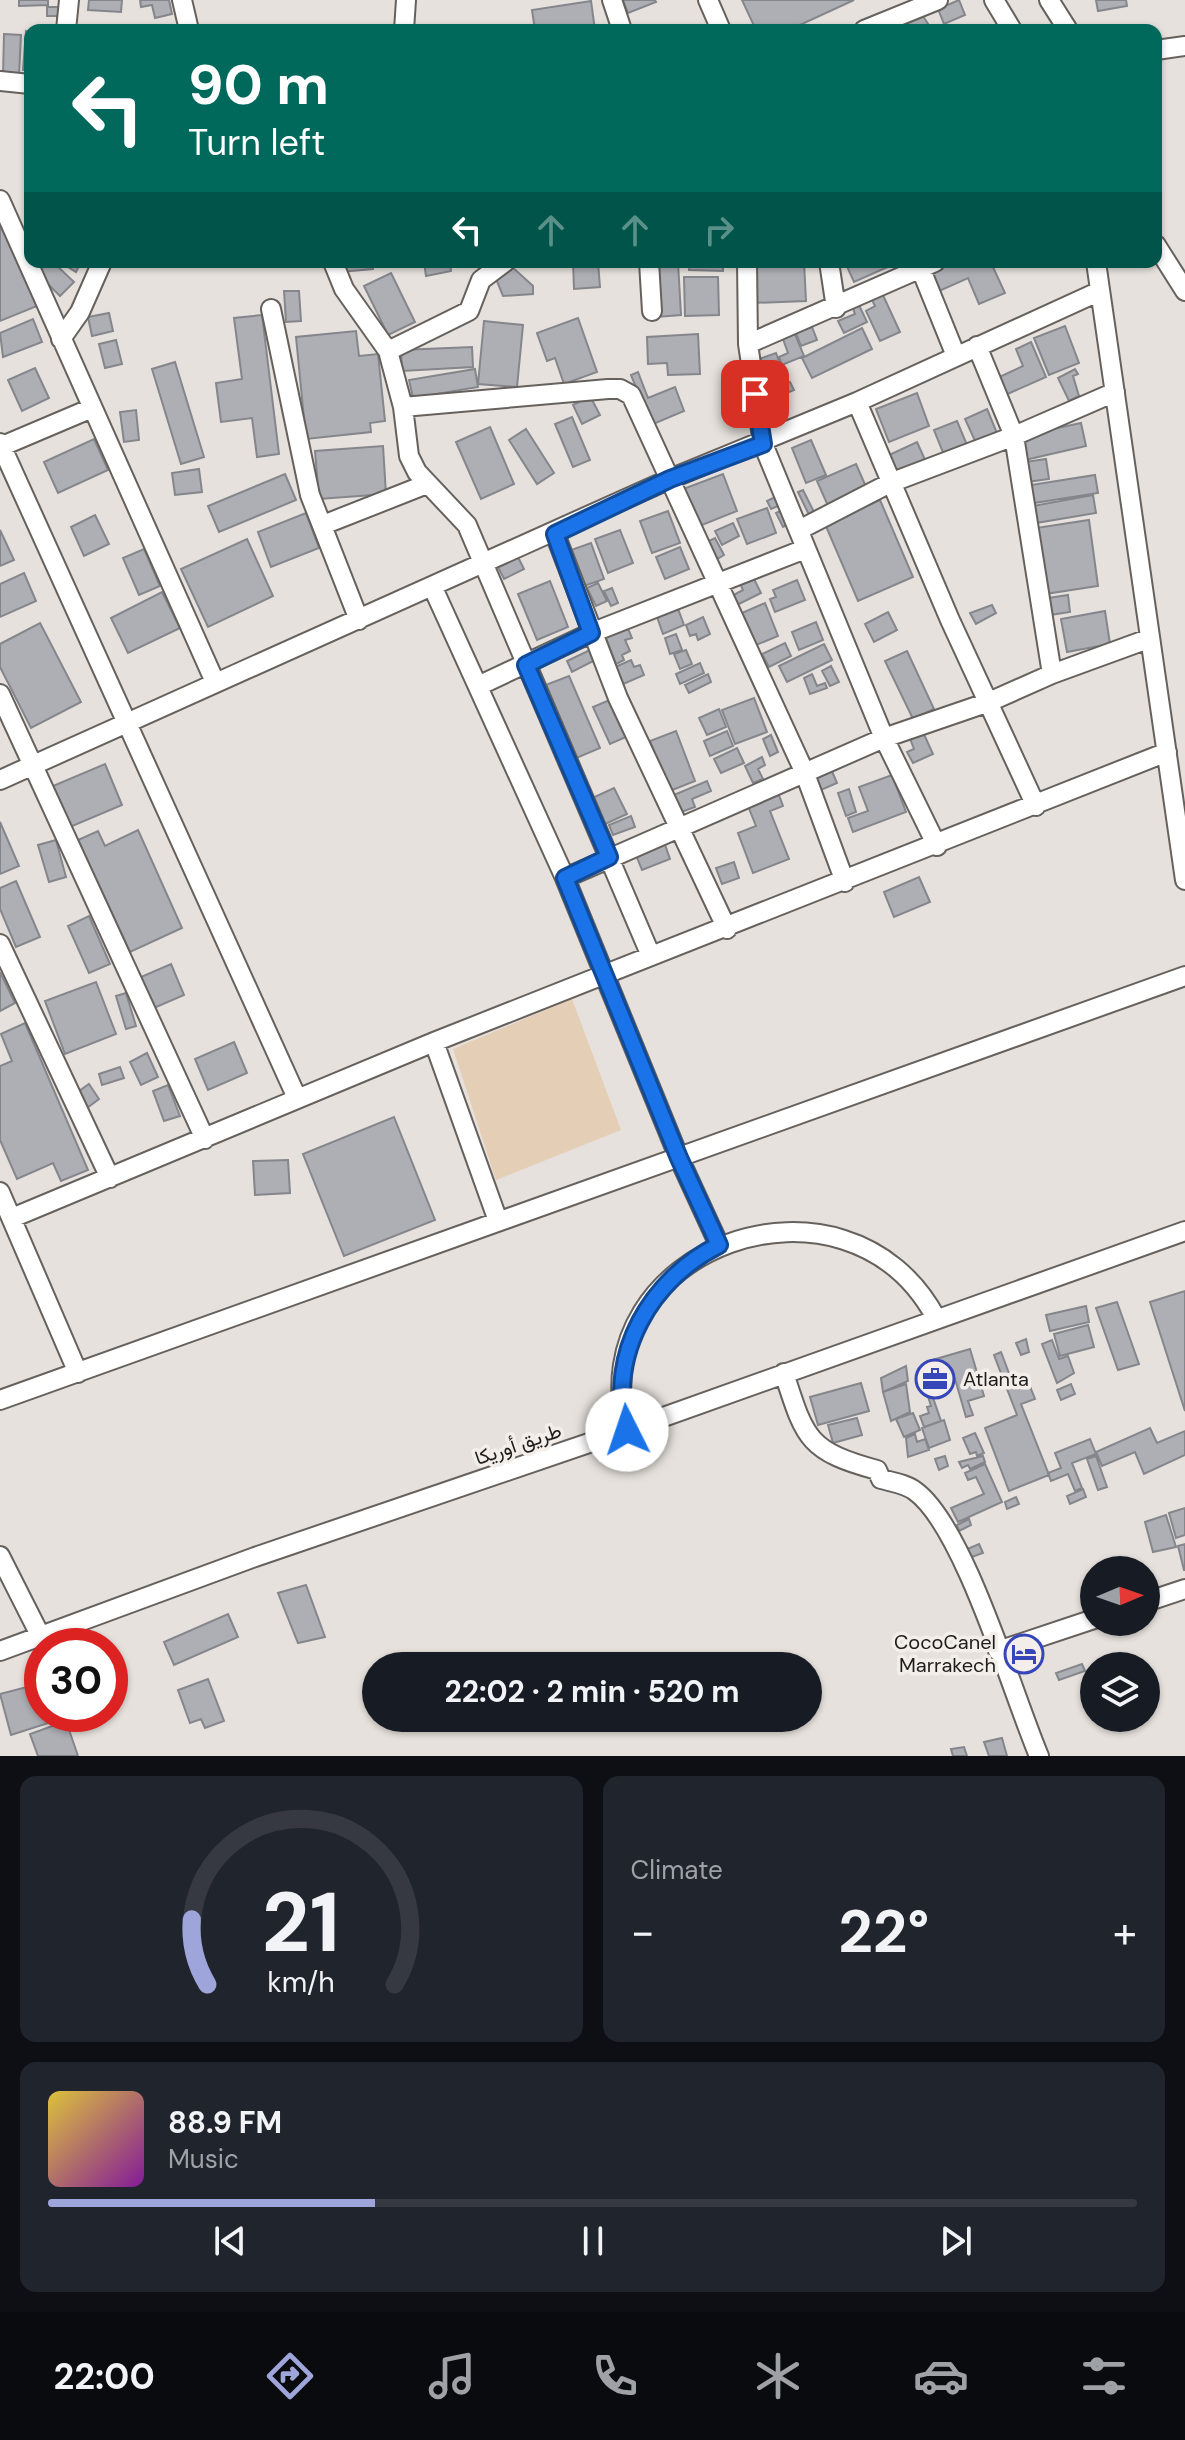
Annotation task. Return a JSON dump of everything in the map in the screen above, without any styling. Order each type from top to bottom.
[{"type":"street","points":[[67,24],[69,0]]},
{"type":"street","points":[[182,0],[188,24]]},
{"type":"street","points":[[404,24],[406,0]]},
{"type":"street","points":[[612,0],[620,24]]},
{"type":"street","points":[[708,0],[718,24]]},
{"type":"street","points":[[879,24],[938,0]]},
{"type":"street","points":[[994,0],[1008,24]]},
{"type":"street","points":[[1049,0],[1064,24]]},
{"type":"street","points":[[1162,49],[1185,46]]},
{"type":"street","points":[[0,81],[24,83]]},
{"type":"street","points":[[0,200],[24,255]]},
{"type":"street","points":[[1162,255],[1185,291]]},
{"type":"street","points":[[30,268],[215,682]]},
{"type":"street","points":[[61,339],[80,312],[99,268]]},
{"type":"street","points":[[335,268],[344,289],[388,351],[403,407],[409,456],[427,484],[467,525],[651,956]]},
{"type":"street","points":[[388,351],[469,311],[481,280],[497,268]]},
{"type":"street","points":[[649,268],[652,311]]},
{"type":"street","points":[[747,268],[748,344],[763,444],[884,738],[937,846]]},
{"type":"street","points":[[830,268],[836,308]]},
{"type":"street","points":[[748,344],[836,308],[917,268]]},
{"type":"street","points":[[926,268],[956,356]]},
{"type":"street","points":[[1097,268],[1185,880]]},
{"type":"street","points":[[0,780],[483,563],[555,534],[670,479],[763,444],[1100,291]]},
{"type":"street","points":[[271,309],[301,459],[359,620]]},
{"type":"street","points":[[977,346],[1014,436],[1052,674]]},
{"type":"street","points":[[403,407],[620,389],[631,395],[804,771],[845,882]]},
{"type":"street","points":[[799,530],[890,483],[1014,436],[1115,392]]},
{"type":"street","points":[[857,402],[890,483],[1036,806]]},
{"type":"street","points":[[92,408],[1,445],[129,721],[297,1098]]},
{"type":"street","points":[[323,525],[427,484]]},
{"type":"street","points":[[555,534],[591,633],[727,929]]},
{"type":"street","points":[[478,686],[591,633],[805,549]]},
{"type":"street","points":[[433,588],[565,878],[679,1158],[719,1245]]},
{"type":"street","points":[[565,878],[884,738],[989,702],[1052,674],[1148,639]]},
{"type":"street","points":[[0,694],[205,1139]]},
{"type":"street","points":[[12,1218],[434,1042],[937,846],[1167,752]]},
{"type":"street","points":[[0,944],[110,1178]]},
{"type":"street","points":[[0,1400],[1185,976]]},
{"type":"street","points":[[434,1042],[498,1221]]},
{"type":"street","points":[[0,1192],[78,1373]]},
{"type":"street","points":[[627,1430],[623,1415],[624,1368],[638,1325],[663,1286],[682,1268],[719,1245],[742,1238],[794,1231],[817,1232],[857,1243],[912,1282],[936,1318]]},
{"type":"street","name":"طريق أوريكا","points":[[65,1628],[255,1557],[627,1430],[1185,1231]]},
{"type":"street","points":[[784,1373],[802,1428],[814,1442],[835,1455],[877,1470],[881,1479],[913,1489],[939,1517],[959,1554],[1039,1756]]},
{"type":"street","points":[[0,1556],[36,1628]]},
{"type":"street","points":[[1160,1597],[1185,1589]]},
{"type":"street","points":[[998,1651],[1080,1624]]},
{"type":"street","name":"طريق أوريكا","points":[[0,1651],[24,1643]]},
{"type":"shaded area","points":[[572,999],[621,1130],[496,1180],[453,1049]]},
{"type":"building","points":[[19,0],[48,0],[48,5],[19,6]]},
{"type":"building","points":[[89,0],[122,0],[121,12],[88,10]]},
{"type":"building","points":[[140,0],[169,0],[172,14],[155,18],[152,5],[141,7]]},
{"type":"building","points":[[623,0],[655,0],[656,2],[628,13]]},
{"type":"building","points":[[742,0],[854,0],[802,24],[753,24]]},
{"type":"building","points":[[959,0],[965,15],[944,24],[938,9]]},
{"type":"building","points":[[1096,0],[1126,0],[1127,6],[1098,11]]},
{"type":"building","points":[[591,1],[594,24],[534,24],[532,10]]},
{"type":"building","points":[[47,7],[63,7],[63,24],[57,24],[57,16],[47,16]]},
{"type":"building","points":[[921,13],[928,24],[908,24]]},
{"type":"building","points":[[4,34],[21,35],[19,76],[3,75]]},
{"type":"building","points":[[0,219],[37,306],[0,321]]},
{"type":"building","points":[[42,268],[59,268],[74,282],[60,296],[37,273]]},
{"type":"building","points":[[341,268],[373,268],[373,269],[341,272]]},
{"type":"building","points":[[425,268],[451,268],[451,271],[426,276]]},
{"type":"building","points":[[505,268],[513,268],[533,286],[533,294],[503,296],[494,274]]},
{"type":"building","points":[[573,268],[598,268],[600,287],[574,289]]},
{"type":"building","points":[[655,268],[678,268],[681,315],[657,317]]},
{"type":"building","points":[[689,268],[723,268],[723,271]]},
{"type":"building","points":[[751,268],[804,268],[806,301],[752,303]]},
{"type":"building","points":[[848,268],[886,268],[854,282]]},
{"type":"building","points":[[940,268],[993,268],[1005,293],[979,304],[968,278],[937,292],[929,273]]},
{"type":"building","points":[[391,273],[415,322],[388,335],[364,286]]},
{"type":"building","points":[[684,277],[718,277],[719,315],[685,316]]},
{"type":"building","points":[[284,291],[299,291],[301,321],[286,322]]},
{"type":"building","points":[[882,293],[900,332],[880,341],[866,311],[875,306],[871,298]]},
{"type":"building","points":[[858,303],[867,322],[844,333],[838,321],[855,314],[852,306]]},
{"type":"building","points":[[109,313],[113,331],[92,336],[88,317]]},
{"type":"building","points":[[262,315],[279,454],[257,457],[252,418],[221,422],[216,383],[242,379],[234,318]]},
{"type":"building","points":[[578,318],[597,372],[564,384],[555,358],[547,361],[537,333]]},
{"type":"building","points":[[33,319],[42,342],[3,357],[0,333]]},
{"type":"building","points":[[484,321],[523,325],[517,387],[478,384]]},
{"type":"building","points":[[1065,326],[1079,363],[1049,375],[1034,338]]},
{"type":"building","points":[[812,327],[817,340],[801,346],[796,333]]},
{"type":"building","points":[[862,328],[872,349],[812,378],[802,358]]},
{"type":"building","points":[[356,331],[359,356],[378,354],[385,421],[370,423],[371,432],[306,439],[296,337]]},
{"type":"building","points":[[698,334],[700,374],[668,375],[667,363],[648,364],[647,337]]},
{"type":"building","points":[[795,334],[804,356],[782,365],[779,357],[788,353],[783,339]]},
{"type":"building","points":[[116,340],[122,364],[105,368],[99,344]]},
{"type":"building","points":[[1031,342],[1046,377],[1003,396],[995,379],[1023,366],[1016,349]]},
{"type":"building","points":[[472,347],[473,367],[402,371],[401,350]]},
{"type":"building","points":[[776,353],[786,380],[761,389],[751,362]]},
{"type":"building","points":[[175,362],[204,457],[181,464],[152,369]]},
{"type":"building","points":[[35,368],[49,398],[22,411],[8,380]]},
{"type":"building","points":[[475,369],[478,387],[413,398],[409,380]]},
{"type":"building","points":[[1075,369],[1078,374],[1073,376],[1079,396],[1069,401],[1058,378]]},
{"type":"building","points":[[638,372],[648,398],[675,387],[684,411],[651,425],[631,375]]},
{"type":"building","points":[[790,382],[794,390],[770,400],[766,392]]},
{"type":"building","points":[[917,393],[929,426],[889,442],[876,409]]},
{"type":"building","points":[[590,396],[600,415],[582,424],[573,405]]},
{"type":"building","points":[[987,409],[997,433],[976,443],[965,419]]},
{"type":"building","points":[[136,410],[139,440],[124,442],[120,412]]},
{"type":"building","points":[[572,417],[590,460],[573,467],[555,424]]},
{"type":"building","points":[[957,421],[967,445],[944,455],[934,430]]},
{"type":"building","points":[[1081,423],[1086,446],[1025,460],[1020,436]]},
{"type":"building","points":[[490,427],[514,484],[481,499],[456,442]]},
{"type":"building","points":[[526,429],[554,473],[537,484],[509,440]]},
{"type":"building","points":[[94,439],[108,470],[58,493],[44,462]]},
{"type":"building","points":[[811,440],[826,475],[806,483],[792,448]]},
{"type":"building","points":[[917,442],[926,462],[896,476],[887,456]]},
{"type":"building","points":[[383,446],[386,494],[319,499],[315,451]]},
{"type":"building","points":[[1046,459],[1049,479],[1027,482],[1025,462]]},
{"type":"building","points":[[856,464],[867,489],[828,506],[817,481]]},
{"type":"building","points":[[199,469],[202,492],[175,495],[172,473]]},
{"type":"building","points":[[285,474],[296,500],[219,532],[208,506]]},
{"type":"building","points":[[723,474],[737,511],[697,527],[683,489]]},
{"type":"building","points":[[1095,475],[1098,493],[1034,503],[1031,485]]},
{"type":"building","points":[[803,490],[815,514],[810,517],[798,492]]},
{"type":"building","points":[[781,494],[785,503],[771,509],[767,501]]},
{"type":"building","points":[[1093,495],[1096,513],[1036,523],[1033,506]]},
{"type":"building","points":[[880,500],[913,577],[858,601],[825,524]]},
{"type":"building","points":[[767,508],[776,533],[747,544],[737,519]]},
{"type":"building","points":[[782,510],[789,524],[783,527],[776,513]]},
{"type":"building","points":[[668,511],[680,543],[652,553],[640,521]]},
{"type":"building","points":[[306,513],[319,548],[271,567],[258,532]]},
{"type":"building","points":[[95,515],[109,544],[84,556],[71,527]]},
{"type":"building","points":[[1089,520],[1098,586],[1045,594],[1036,528]]},
{"type":"building","points":[[733,523],[739,536],[722,545],[715,531]]},
{"type":"building","points":[[0,530],[14,560],[0,566]]},
{"type":"building","points":[[620,530],[633,563],[608,573],[595,539]]},
{"type":"building","points":[[715,538],[724,555],[714,561],[705,543]]},
{"type":"building","points":[[247,539],[273,596],[208,627],[181,569]]},
{"type":"building","points":[[591,543],[604,579],[584,586],[571,550]]},
{"type":"building","points":[[680,547],[689,569],[665,579],[656,557]]},
{"type":"building","points":[[144,549],[160,586],[139,595],[123,558]]},
{"type":"building","points":[[518,557],[524,569],[504,579],[498,567]]},
{"type":"building","points":[[24,573],[36,601],[0,617],[0,584]]},
{"type":"building","points":[[751,573],[761,593],[735,606],[730,597],[743,590],[738,579]]},
{"type":"building","points":[[797,580],[805,600],[775,612],[770,599],[776,597],[773,590]]},
{"type":"building","points":[[550,581],[568,627],[537,640],[518,594]]},
{"type":"building","points":[[598,583],[607,601],[596,606],[587,588]]},
{"type":"building","points":[[612,588],[618,603],[611,606],[604,591]]},
{"type":"building","points":[[162,592],[180,628],[128,653],[111,618]]},
{"type":"building","points":[[1068,595],[1070,612],[1050,615],[1048,598]]},
{"type":"building","points":[[765,603],[778,636],[756,645],[742,613]]},
{"type":"building","points":[[992,605],[996,613],[976,624],[970,613]]},
{"type":"building","points":[[677,606],[684,625],[663,634],[656,614]]},
{"type":"building","points":[[1105,611],[1110,644],[1067,652],[1061,619]]},
{"type":"building","points":[[888,612],[897,630],[874,642],[865,624]]},
{"type":"building","points":[[703,617],[710,634],[698,640],[696,634],[690,636],[686,625]]},
{"type":"building","points":[[816,622],[823,640],[799,650],[792,632]]},
{"type":"building","points":[[40,623],[81,702],[31,728],[0,667],[0,644]]},
{"type":"building","points":[[626,624],[632,638],[625,640],[630,651],[622,655],[624,660],[616,664],[604,633]]},
{"type":"building","points":[[676,634],[682,650],[670,654],[665,638]]},
{"type":"building","points":[[785,643],[791,656],[769,667],[762,654]]},
{"type":"building","points":[[824,644],[832,660],[787,682],[779,666]]},
{"type":"building","points":[[592,649],[597,659],[572,672],[567,661]]},
{"type":"building","points":[[686,650],[692,664],[680,669],[674,654]]},
{"type":"building","points":[[907,651],[934,709],[913,719],[885,661]]},
{"type":"building","points":[[631,660],[634,667],[640,665],[644,675],[621,685],[613,668]]},
{"type":"building","points":[[700,663],[704,673],[680,684],[676,674]]},
{"type":"building","points":[[831,666],[839,682],[830,686],[822,671]]},
{"type":"building","points":[[708,674],[711,682],[689,693],[685,685]]},
{"type":"building","points":[[812,674],[817,686],[825,683],[827,688],[810,694],[804,678]]},
{"type":"building","points":[[569,676],[600,748],[574,759],[543,686]]},
{"type":"building","points":[[754,698],[767,732],[735,744],[722,710]]},
{"type":"building","points":[[612,699],[628,736],[610,744],[593,707]]},
{"type":"building","points":[[719,709],[726,727],[707,735],[699,718]]},
{"type":"building","points":[[922,730],[933,754],[913,763],[907,752],[914,749],[909,736]]},
{"type":"building","points":[[676,731],[695,781],[670,791],[650,741]]},
{"type":"building","points":[[727,731],[733,746],[710,756],[704,741]]},
{"type":"building","points":[[771,735],[778,752],[770,756],[763,739]]},
{"type":"building","points":[[737,748],[744,763],[721,773],[714,759]]},
{"type":"building","points":[[762,757],[765,765],[758,769],[763,779],[753,783],[745,766]]},
{"type":"building","points":[[105,764],[122,805],[70,827],[53,786]]},
{"type":"building","points":[[831,769],[837,783],[821,790],[815,775]]},
{"type":"building","points":[[892,775],[906,812],[853,832],[848,818],[868,811],[859,787]]},
{"type":"building","points":[[707,781],[711,791],[692,799],[695,807],[676,814],[669,797]]},
{"type":"building","points":[[614,788],[627,814],[601,826],[588,800]]},
{"type":"building","points":[[849,789],[856,812],[846,816],[838,793]]},
{"type":"building","points":[[777,790],[783,806],[770,811],[789,859],[753,873],[738,833],[756,826],[746,801]]},
{"type":"building","points":[[631,816],[635,827],[613,835],[609,825]]},
{"type":"building","points":[[0,822],[19,866],[0,874]]},
{"type":"building","points":[[138,830],[182,928],[130,952],[78,840],[98,831],[105,846]]},
{"type":"building","points":[[663,839],[670,859],[642,870],[634,850]]},
{"type":"building","points":[[56,840],[66,877],[49,882],[38,845]]},
{"type":"building","points":[[734,862],[739,878],[722,884],[716,868]]},
{"type":"building","points":[[919,877],[930,902],[894,917],[884,892]]},
{"type":"building","points":[[16,881],[40,937],[16,947],[0,909],[0,888]]},
{"type":"building","points":[[89,916],[110,964],[89,973],[68,926]]},
{"type":"building","points":[[171,964],[184,995],[154,1008],[141,977]]},
{"type":"building","points":[[0,972],[15,1003],[0,1011]]},
{"type":"building","points":[[96,982],[116,1034],[65,1054],[45,1001]]},
{"type":"building","points":[[126,993],[136,1026],[126,1029],[116,996]]},
{"type":"building","points":[[25,1023],[88,1170],[61,1181],[53,1163],[17,1179],[0,1140],[0,1066],[12,1061],[1,1034]]},
{"type":"building","points":[[234,1042],[247,1073],[208,1090],[195,1059]]},
{"type":"building","points":[[147,1053],[158,1077],[141,1085],[130,1062]]},
{"type":"building","points":[[120,1067],[124,1078],[102,1085],[99,1074]]},
{"type":"building","points":[[89,1084],[99,1099],[83,1111],[72,1096]]},
{"type":"building","points":[[168,1085],[180,1116],[164,1121],[153,1091]]},
{"type":"building","points":[[394,1117],[435,1220],[344,1256],[303,1154]]},
{"type":"building","points":[[288,1160],[290,1193],[255,1195],[253,1161]]},
{"type":"building","points":[[1185,1291],[1185,1411],[1150,1302]]},
{"type":"building","points":[[1117,1302],[1139,1364],[1118,1370],[1096,1308]]},
{"type":"building","points":[[1086,1306],[1089,1322],[1050,1331],[1046,1315]]},
{"type":"building","points":[[1088,1325],[1094,1347],[1060,1356],[1054,1334]]},
{"type":"building","points":[[1026,1339],[1029,1352],[1021,1355],[1016,1343]]},
{"type":"building","points":[[1052,1340],[1059,1359],[1068,1356],[1074,1373],[1057,1383],[1042,1344]]},
{"type":"building","points":[[970,1349],[984,1396],[968,1401],[973,1415],[966,1417],[955,1379],[939,1384],[929,1361]]},
{"type":"building","points":[[1001,1352],[1015,1389],[1029,1384],[1035,1399],[1021,1404],[1049,1475],[1009,1491],[985,1428],[1017,1415],[994,1355]]},
{"type":"building","points":[[906,1366],[908,1381],[883,1392],[881,1378]]},
{"type":"building","points":[[930,1376],[934,1388],[930,1389],[941,1421],[924,1427],[920,1416],[929,1413],[927,1407],[931,1406],[926,1390],[921,1392],[917,1380]]},
{"type":"building","points":[[861,1383],[869,1411],[818,1425],[810,1397]]},
{"type":"building","points":[[906,1384],[910,1412],[891,1421],[883,1392]]},
{"type":"building","points":[[1071,1384],[1075,1394],[1061,1400],[1057,1390]]},
{"type":"building","points":[[913,1413],[920,1430],[904,1437],[896,1419]]},
{"type":"building","points":[[857,1418],[862,1435],[833,1443],[828,1425]]},
{"type":"building","points":[[944,1420],[950,1440],[929,1448],[922,1428]]},
{"type":"building","points":[[1150,1428],[1157,1443],[1185,1431],[1185,1455],[1144,1474],[1135,1452],[1102,1466],[1096,1452]]},
{"type":"building","points":[[975,1433],[984,1453],[977,1456],[976,1452],[970,1454],[963,1438]]},
{"type":"building","points":[[915,1434],[917,1442],[925,1439],[929,1450],[908,1457],[906,1438]]},
{"type":"building","points":[[1090,1439],[1096,1454],[1072,1463],[1082,1488],[1075,1491],[1068,1474],[1051,1481],[1048,1473],[1061,1468],[1055,1453]]},
{"type":"building","points":[[945,1456],[948,1466],[939,1470],[935,1459]]},
{"type":"building","points":[[983,1456],[985,1462],[970,1469],[968,1465],[962,1468],[959,1462]]},
{"type":"building","points":[[1096,1456],[1107,1487],[1098,1490],[1087,1459]]},
{"type":"building","points":[[985,1464],[1002,1502],[958,1522],[951,1508],[984,1494],[976,1477],[968,1480],[965,1473]]},
{"type":"building","points":[[1083,1489],[1086,1497],[1070,1504],[1067,1496]]},
{"type":"building","points":[[1016,1497],[1019,1504],[1007,1509],[1005,1502]]},
{"type":"building","points":[[1185,1508],[1185,1535],[1176,1538],[1169,1513]]},
{"type":"building","points":[[1166,1515],[1176,1547],[1153,1552],[1145,1522]]},
{"type":"building","points":[[969,1519],[971,1525],[959,1531],[957,1525]]},
{"type":"building","points":[[979,1544],[983,1553],[969,1558],[965,1550]]},
{"type":"building","points":[[1185,1544],[1185,1570],[1184,1570],[1178,1546]]},
{"type":"building","points":[[306,1585],[325,1637],[298,1643],[278,1593]]},
{"type":"building","points":[[228,1614],[238,1637],[174,1665],[164,1642]]},
{"type":"building","points":[[1080,1665],[1080,1673],[1059,1680],[1056,1673]]},
{"type":"building","points":[[208,1679],[224,1721],[205,1728],[201,1719],[190,1723],[178,1690]]},
{"type":"building","points":[[24,1688],[24,1731],[11,1735],[0,1694]]},
{"type":"building","points":[[70,1732],[78,1756],[38,1756],[30,1734]]},
{"type":"building","points":[[1002,1738],[1007,1756],[989,1756],[984,1742]]},
{"type":"building","points":[[964,1747],[967,1756],[953,1756],[951,1749]]},
{"type":"place","name":"Atlanta","points":[[935,1379]]},
{"type":"place","name":"CocoCanel Marrakech","points":[[1024,1654]]},
{"type":"route","points":[[627,1430],[623,1415],[624,1368],[627,1349],[638,1325],[663,1286],[682,1268],[719,1245],[679,1158],[565,878],[609,857],[526,665],[591,633],[555,534],[670,479],[763,444],[755,394]]}]
